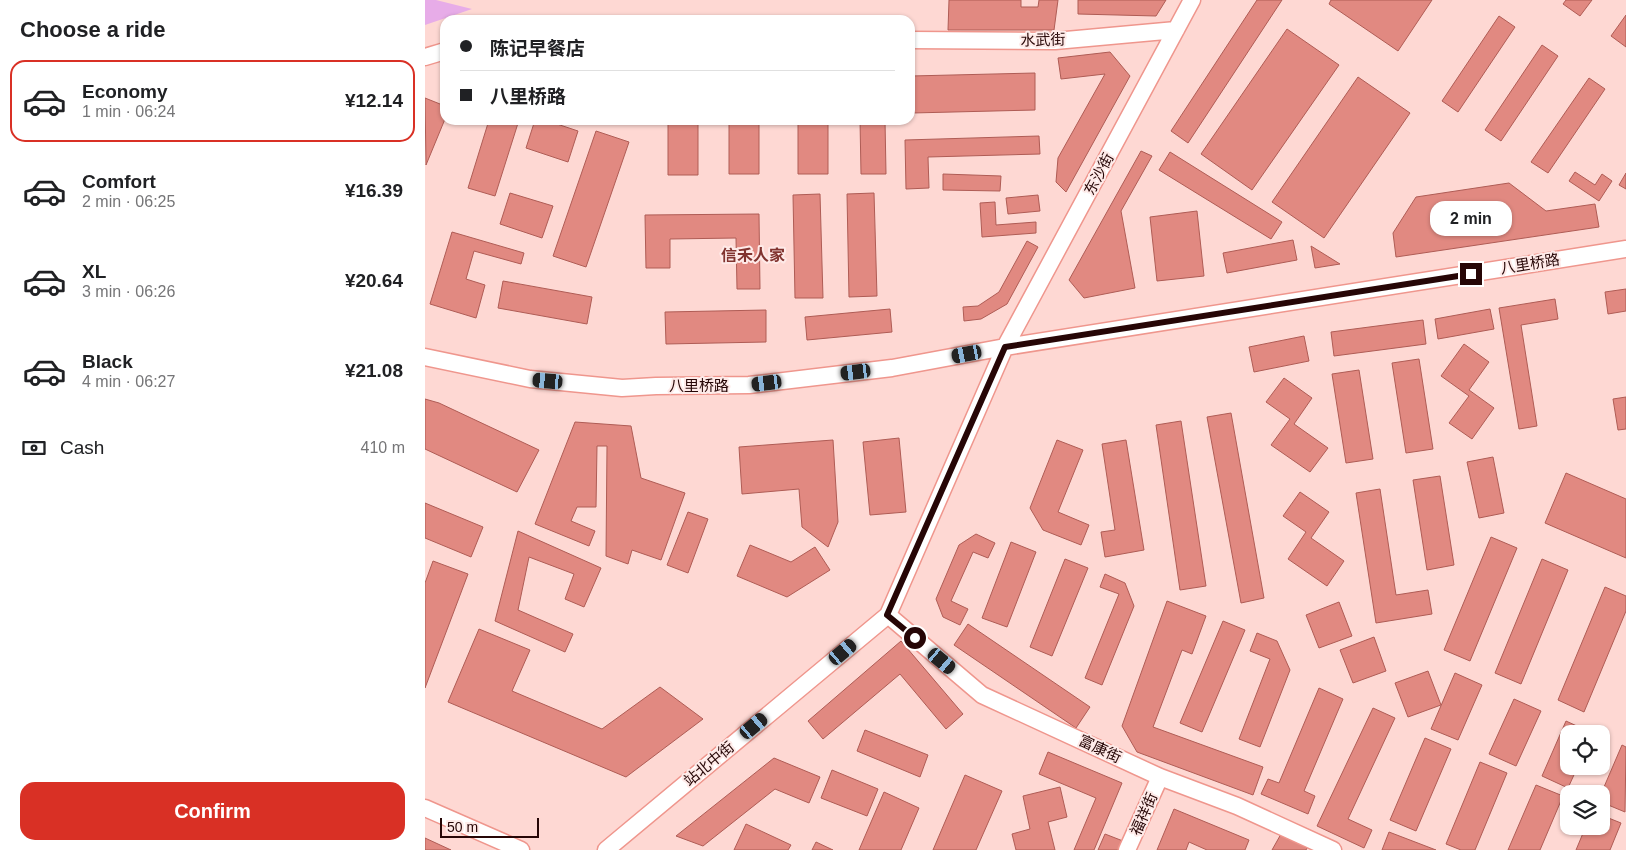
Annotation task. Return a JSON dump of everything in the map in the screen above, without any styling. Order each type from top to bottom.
[{"type":"street","name":"东沙街","points":[[1005,347],[1192,0]]},
{"type":"street","name":"水武街","points":[[915,40],[1055,41],[1176,30]]},
{"type":"street","points":[[425,57],[440,52]]},
{"type":"street","name":"八里桥路","points":[[425,357],[530,379],[622,388],[749,385],[892,368],[1005,347],[1626,249]]},
{"type":"street","name":"站北中街","points":[[606,850],[887,615],[1005,347]]},
{"type":"street","name":"富康街","points":[[887,615],[982,695],[1160,777],[1237,806],[1333,850]]},
{"type":"street","name":"福祥街","points":[[1127,850],[1160,777]]},
{"type":"street","points":[[425,808],[521,850]]},
{"type":"shaded area","points":[[425,0],[436,0],[472,9],[454,15],[440,15],[440,20],[425,25]]},
{"type":"building","points":[[949,0],[1021,0],[1021,7],[1038,7],[1039,0],[1058,0],[1054,30],[948,30]]},
{"type":"building","points":[[1078,0],[1166,0],[1156,16],[1078,14]]},
{"type":"building","points":[[1257,0],[1282,0],[1188,143],[1171,131]]},
{"type":"building","points":[[1331,0],[1432,0],[1398,51],[1329,4]]},
{"type":"building","points":[[1566,0],[1592,0],[1580,16],[1563,4]]},
{"type":"building","points":[[1626,15],[1626,47],[1611,36]]},
{"type":"building","points":[[1499,16],[1515,27],[1458,112],[1442,101]]},
{"type":"building","points":[[1287,29],[1339,65],[1252,190],[1201,154]]},
{"type":"building","points":[[1542,45],[1558,56],[1501,141],[1485,130]]},
{"type":"building","points":[[1110,52],[1130,76],[1066,192],[1056,182],[1058,158],[1105,74],[1061,79],[1058,58]]},
{"type":"building","points":[[1035,73],[1035,110],[915,113],[915,76]]},
{"type":"building","points":[[1358,77],[1410,113],[1324,238],[1272,202]]},
{"type":"building","points":[[1589,78],[1605,89],[1548,173],[1531,162]]},
{"type":"building","points":[[425,98],[440,104],[440,125],[443,125],[426,165]]},
{"type":"building","points":[[487,125],[517,125],[495,196],[468,188]]},
{"type":"building","points":[[533,125],[560,125],[578,131],[568,162],[526,148]]},
{"type":"building","points":[[668,125],[698,125],[698,175],[668,175]]},
{"type":"building","points":[[729,125],[759,125],[759,174],[729,174]]},
{"type":"building","points":[[798,125],[828,125],[828,174],[798,174]]},
{"type":"building","points":[[860,125],[885,125],[886,174],[861,174]]},
{"type":"building","points":[[596,131],[629,142],[586,267],[553,256]]},
{"type":"building","points":[[1039,136],[1040,154],[928,157],[929,188],[906,189],[905,140]]},
{"type":"building","points":[[1141,151],[1152,156],[1121,211],[1135,288],[1084,298],[1069,280]]},
{"type":"building","points":[[1170,152],[1282,222],[1271,239],[1159,170]]},
{"type":"building","points":[[1575,172],[1595,185],[1602,174],[1612,181],[1599,201],[1569,181]]},
{"type":"building","points":[[1626,173],[1626,189],[1619,185]]},
{"type":"building","points":[[943,174],[1001,176],[1000,191],[943,190]]},
{"type":"building","points":[[1509,183],[1546,211],[1595,204],[1599,227],[1396,257],[1393,233],[1416,197]]},
{"type":"building","points":[[510,193],[553,206],[542,238],[500,224]]},
{"type":"building","points":[[874,193],[877,296],[849,297],[847,194]]},
{"type":"building","points":[[820,194],[823,298],[795,298],[793,195]]},
{"type":"building","points":[[1038,195],[1040,211],[1008,214],[1006,198]]},
{"type":"building","points":[[995,202],[996,225],[1036,222],[1036,233],[982,237],[980,203]]},
{"type":"building","points":[[1197,211],[1204,276],[1157,281],[1150,217]]},
{"type":"building","points":[[759,214],[760,289],[737,289],[736,238],[670,239],[670,268],[646,268],[645,215]]},
{"type":"building","points":[[452,232],[524,253],[521,264],[474,251],[466,279],[485,285],[476,318],[430,304]]},
{"type":"building","points":[[1293,240],[1297,260],[1227,273],[1223,253]]},
{"type":"building","points":[[1027,241],[1038,247],[1007,304],[981,319],[964,321],[963,307],[978,306],[999,292]]},
{"type":"building","points":[[1311,246],[1340,264],[1315,268]]},
{"type":"building","points":[[503,281],[592,297],[587,324],[498,308]]},
{"type":"building","points":[[1626,289],[1626,311],[1608,314],[1605,292]]},
{"type":"building","points":[[1555,299],[1558,319],[1521,325],[1537,426],[1519,429],[1499,308]]},
{"type":"building","points":[[890,309],[892,332],[807,340],[805,317]]},
{"type":"building","points":[[1490,309],[1494,329],[1438,339],[1435,319]]},
{"type":"building","points":[[766,310],[766,342],[666,344],[665,312]]},
{"type":"building","points":[[1423,320],[1426,344],[1334,356],[1331,332]]},
{"type":"building","points":[[1304,336],[1309,361],[1254,372],[1249,347]]},
{"type":"building","points":[[1464,344],[1489,362],[1469,390],[1494,408],[1472,439],[1449,423],[1469,396],[1441,376]]},
{"type":"building","points":[[1419,359],[1433,449],[1406,453],[1392,363]]},
{"type":"building","points":[[1359,370],[1373,459],[1346,463],[1332,374]]},
{"type":"building","points":[[1284,378],[1312,398],[1294,424],[1328,448],[1310,472],[1271,445],[1290,419],[1266,402]]},
{"type":"building","points":[[1626,397],[1626,429],[1618,430],[1613,399]]},
{"type":"building","points":[[425,399],[439,403],[539,450],[517,492],[425,449]]},
{"type":"building","points":[[1231,413],[1264,598],[1241,603],[1207,417]]},
{"type":"building","points":[[1181,421],[1206,586],[1180,590],[1156,425]]},
{"type":"building","points":[[575,422],[631,426],[641,478],[685,493],[661,560],[632,550],[628,564],[606,556],[607,446],[597,446],[596,507],[577,507],[571,521],[595,531],[589,546],[535,524]]},
{"type":"building","points":[[899,438],[906,512],[870,515],[863,442]]},
{"type":"building","points":[[833,440],[838,522],[828,547],[802,527],[799,489],[742,494],[739,447]]},
{"type":"building","points":[[1057,440],[1083,450],[1058,512],[1089,525],[1081,545],[1043,530],[1030,508]]},
{"type":"building","points":[[1126,440],[1144,550],[1105,557],[1101,532],[1115,530],[1102,444]]},
{"type":"building","points":[[1493,457],[1504,513],[1479,518],[1467,462]]},
{"type":"building","points":[[1566,473],[1626,499],[1626,558],[1545,523]]},
{"type":"building","points":[[1440,476],[1454,565],[1427,570],[1413,480]]},
{"type":"building","points":[[1380,489],[1396,595],[1428,590],[1432,614],[1376,623],[1356,493]]},
{"type":"building","points":[[1300,492],[1329,512],[1311,538],[1344,561],[1327,586],[1288,559],[1306,532],[1283,516]]},
{"type":"building","points":[[425,503],[483,527],[471,557],[425,538]]},
{"type":"building","points":[[688,512],[708,519],[688,573],[667,565]]},
{"type":"building","points":[[518,531],[601,568],[584,607],[565,599],[574,574],[529,557],[518,610],[573,634],[565,652],[495,621]]},
{"type":"building","points":[[976,534],[995,543],[988,558],[973,552],[951,601],[968,609],[960,625],[943,617],[936,599],[959,545]]},
{"type":"building","points":[[1491,537],[1517,548],[1470,661],[1444,650]]},
{"type":"building","points":[[1011,542],[1036,552],[1007,627],[982,618]]},
{"type":"building","points":[[750,545],[791,562],[815,547],[830,570],[787,597],[737,576]]},
{"type":"building","points":[[1065,559],[1088,568],[1052,656],[1030,647]]},
{"type":"building","points":[[1542,559],[1568,570],[1521,684],[1495,673]]},
{"type":"building","points":[[433,561],[468,574],[425,688],[425,583]]},
{"type":"building","points":[[1105,574],[1125,583],[1134,606],[1102,685],[1085,678],[1119,594],[1100,587]]},
{"type":"building","points":[[1605,587],[1626,596],[1626,611],[1584,712],[1558,700]]},
{"type":"building","points":[[1167,601],[1206,616],[1192,654],[1182,650],[1153,727],[1263,767],[1253,795],[1137,752],[1122,726]]},
{"type":"building","points":[[1339,602],[1352,636],[1319,648],[1306,615]]},
{"type":"building","points":[[1223,621],[1245,630],[1202,732],[1180,723]]},
{"type":"building","points":[[968,624],[1090,707],[1076,728],[954,645]]},
{"type":"building","points":[[479,629],[530,650],[512,691],[602,729],[660,687],[703,719],[626,777],[448,702]]},
{"type":"building","points":[[1257,633],[1277,641],[1290,670],[1260,747],[1239,739],[1270,659],[1250,651]]},
{"type":"building","points":[[1374,637],[1386,671],[1353,683],[1340,650]]},
{"type":"building","points":[[901,641],[963,714],[946,729],[900,674],[823,739],[808,721]]},
{"type":"building","points":[[1428,671],[1441,705],[1408,717],[1395,683]]},
{"type":"building","points":[[1455,673],[1482,685],[1458,740],[1431,729]]},
{"type":"building","points":[[1319,688],[1343,699],[1304,791],[1315,796],[1308,814],[1261,794],[1268,779],[1279,783]]},
{"type":"building","points":[[1514,699],[1541,711],[1516,766],[1489,754]]},
{"type":"building","points":[[1373,708],[1395,718],[1348,819],[1372,830],[1364,848],[1317,826]]},
{"type":"building","points":[[1566,721],[1575,725],[1564,725]]},
{"type":"building","points":[[865,730],[928,755],[920,777],[857,751]]},
{"type":"building","points":[[1560,735],[1560,775],[1574,775],[1569,785],[1562,785],[1542,776]]},
{"type":"building","points":[[1425,738],[1451,749],[1416,831],[1390,820]]},
{"type":"building","points":[[1622,745],[1626,747],[1625,812],[1610,806],[1610,785],[1605,785]]},
{"type":"building","points":[[1048,752],[1122,783],[1094,850],[1074,850],[1096,798],[1039,774]]},
{"type":"building","points":[[774,758],[820,777],[809,803],[775,789],[703,846],[676,836]]},
{"type":"building","points":[[1480,762],[1507,773],[1475,850],[1461,850],[1446,844]]},
{"type":"building","points":[[832,770],[878,789],[867,816],[821,798]]},
{"type":"building","points":[[965,775],[1002,791],[976,850],[933,850]]},
{"type":"building","points":[[1536,785],[1560,795],[1560,803],[1540,850],[1508,850]]},
{"type":"building","points":[[1060,787],[1067,817],[1048,822],[1055,850],[1016,850],[1012,834],[1030,829],[1023,796]]},
{"type":"building","points":[[884,792],[919,808],[901,850],[859,850]]},
{"type":"building","points":[[1174,809],[1249,840],[1245,850],[1207,850],[1189,842],[1186,850],[1157,850]]},
{"type":"building","points":[[1610,819],[1621,823],[1610,850],[1576,850],[1582,835],[1610,835]]},
{"type":"building","points":[[746,824],[791,845],[788,850],[734,850]]},
{"type":"building","points":[[1389,832],[1436,850],[1382,850]]},
{"type":"building","points":[[1105,834],[1123,841],[1119,850],[1098,850]]},
{"type":"building","points":[[1281,834],[1307,848],[1306,850],[1272,850]]},
{"type":"building","points":[[425,838],[451,850],[425,850]]},
{"type":"building","points":[[816,842],[833,850],[812,850]]},
{"type":"district","name":"信禾人家","points":[[753,255]]},
{"type":"route","points":[[915,638],[887,615],[1005,347],[1471,274]]}]
